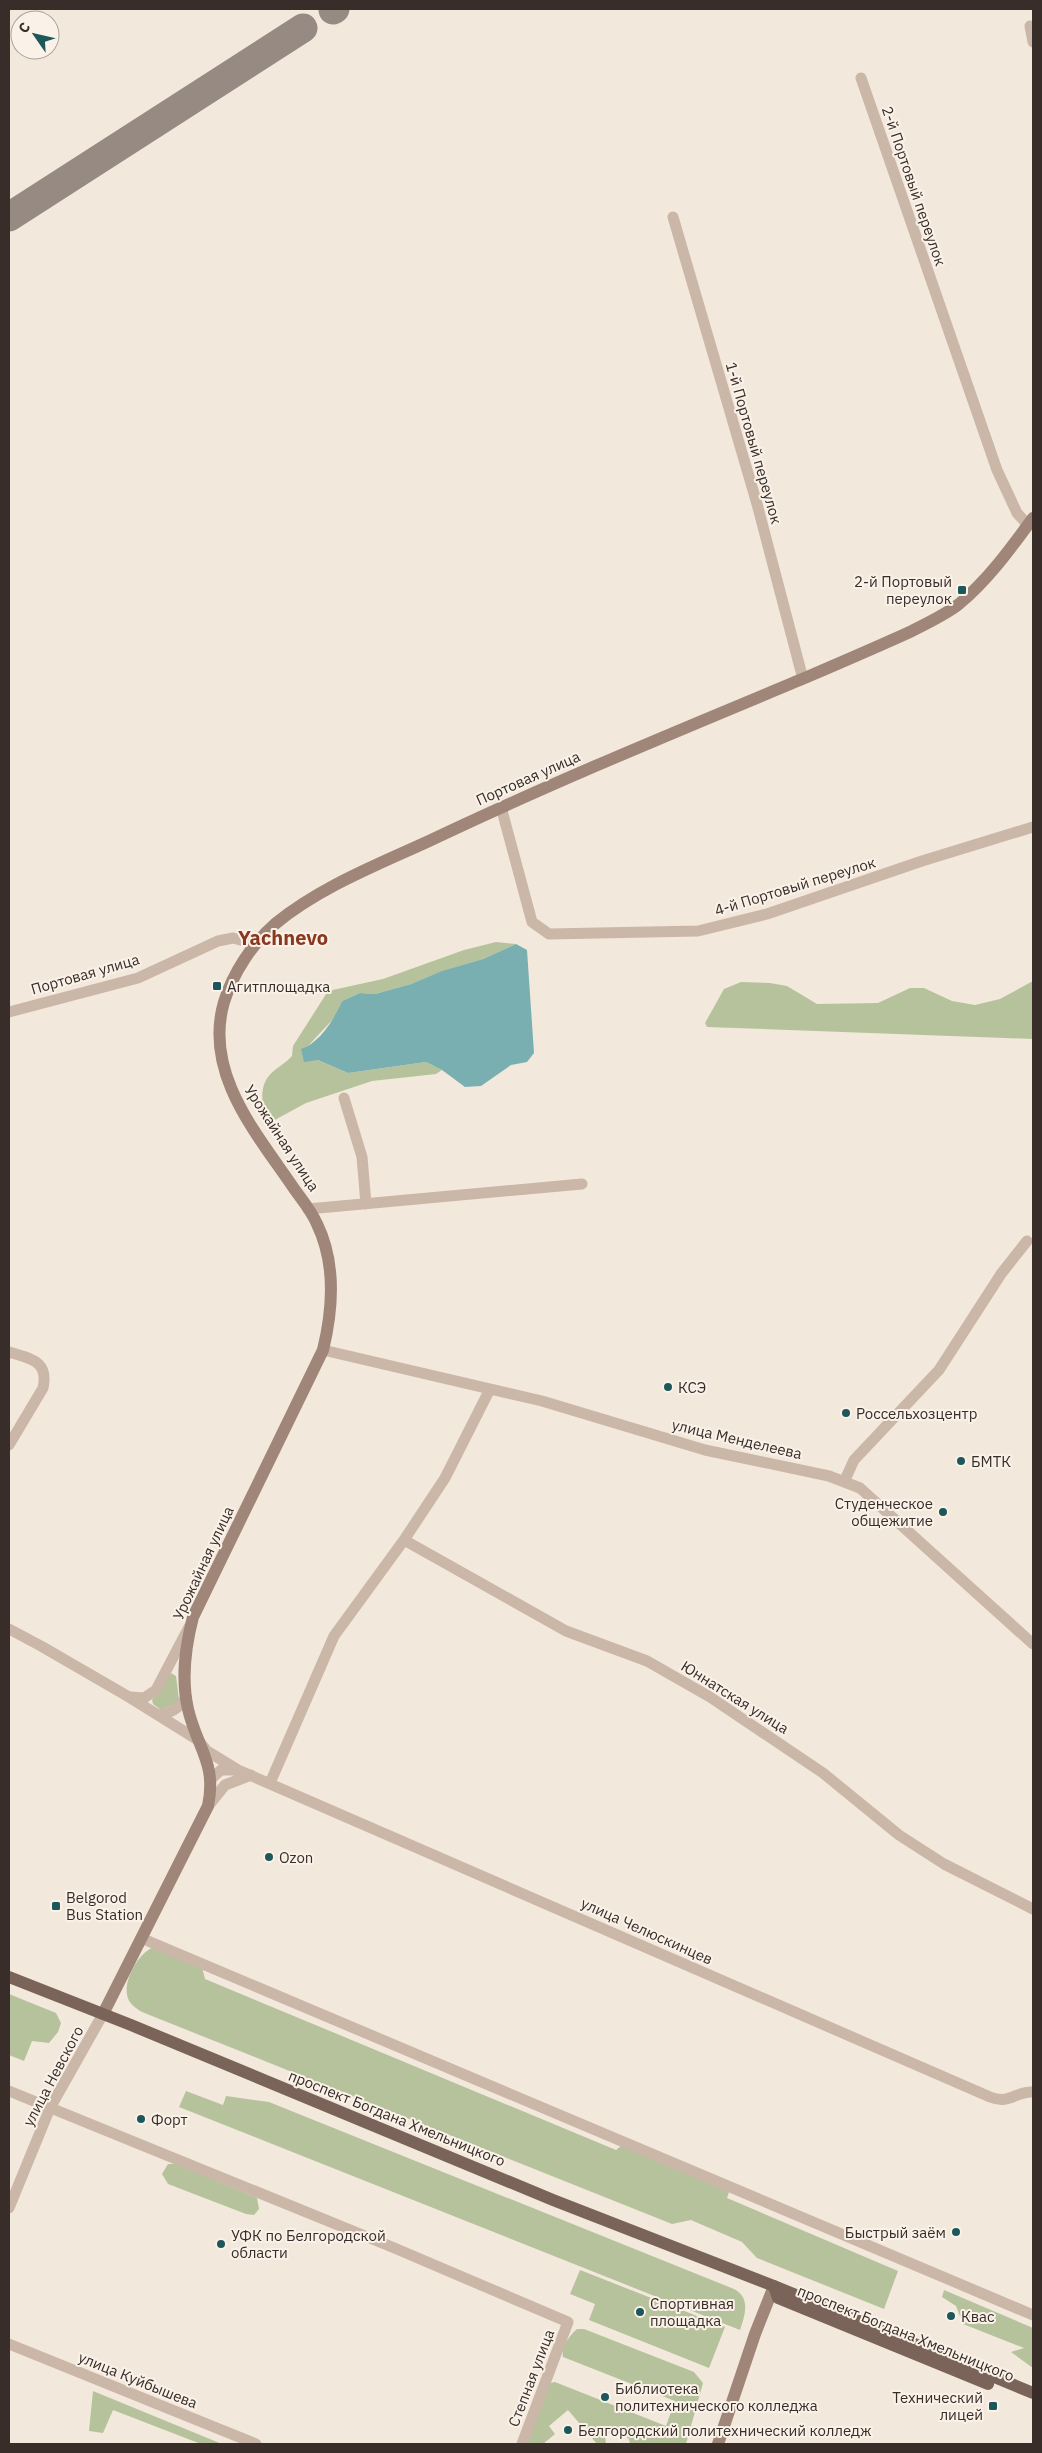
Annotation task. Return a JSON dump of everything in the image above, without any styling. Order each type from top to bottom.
[{"type":"main road","name":"проспект Богдана Хмельницкого","points":[[9,1977],[553,2200],[774,2286],[1033,2393]]},
{"type":"main road","name":"проспект Богдана Хмельницкого","points":[[774,2286],[778,2298],[1033,2402]]},
{"type":"street","points":[[1030,26],[1033,42]]},
{"type":"street","name":"2-й Портовый переулок","points":[[861,78],[997,470],[1017,512],[1030,521]]},
{"type":"street","name":"1-й Портовый переулок","points":[[673,217],[757,504],[803,678]]},
{"type":"street","name":"Портовая улица","points":[[9,1012],[138,978],[218,941],[233,938],[255,944],[282,919],[334,886],[501,807],[887,642],[957,606],[992,572],[1030,521]]},
{"type":"street","name":"4-й Портовый переулок","points":[[501,807],[532,922],[549,934],[698,931],[766,914],[922,861],[1033,827]]},
{"type":"street","name":"Урожайная улица","points":[[103,2014],[208,1806],[211,1779],[207,1760],[198,1740],[186,1698],[184,1661],[193,1617],[323,1350],[330,1316],[330,1278],[323,1240],[317,1223],[238,1105],[225,1074],[219,1044],[220,1022],[224,1001],[232,980],[255,944]]},
{"type":"street","points":[[344,1098],[362,1157],[366,1204]]},
{"type":"street","name":"Урожайная улица","points":[[308,1209],[582,1184]]},
{"type":"street","points":[[844,1482],[854,1460],[939,1370],[1001,1274],[1026,1241]]},
{"type":"street","name":"улица Менделеева","points":[[323,1350],[542,1401],[705,1450],[800,1469],[860,1488],[1033,1644]]},
{"type":"street","points":[[9,1352],[34,1361],[42,1367],[45,1377],[43,1388],[9,1446]]},
{"type":"street","points":[[270,1783],[334,1636],[404,1540],[444,1478],[490,1389]]},
{"type":"street","name":"Юннатская улица","points":[[404,1540],[549,1623],[646,1661],[710,1697],[824,1773],[899,1835],[944,1864],[1033,1910]]},
{"type":"street","points":[[9,1629],[129,1697],[144,1698],[156,1690],[193,1617]]},
{"type":"street","name":"улица Челюскинцев","points":[[129,1697],[198,1740],[207,1751],[238,1770],[990,2097],[1007,2100],[1024,2092],[1033,2092]]},
{"type":"street","points":[[158,1715],[169,1714],[178,1709],[186,1698]]},
{"type":"street","points":[[211,1779],[221,1770],[238,1770]]},
{"type":"street","points":[[208,1806],[225,1785],[250,1775]]},
{"type":"street","points":[[141,1938],[1033,2315]]},
{"type":"street","name":"улица Невского","points":[[9,2208],[50,2108],[103,2014]]},
{"type":"street","points":[[9,2091],[50,2108]]},
{"type":"street","name":"Степная улица","points":[[50,2108],[376,2240],[568,2322],[522,2444]]},
{"type":"street","points":[[718,2444],[755,2334],[774,2286]]},
{"type":"street","name":"улица Куйбышева","points":[[9,2344],[256,2444]]},
{"type":"green space","points":[[496,942],[516,944],[483,959],[443,971],[411,984],[375,994],[360,993],[342,1001],[336,1016],[307,1047],[318,1060],[348,1073],[426,1062],[442,1070],[436,1074],[372,1081],[306,1103],[271,1122],[265,1112],[262,1100],[265,1082],[271,1074],[292,1056],[293,1046],[328,991],[383,979],[464,950]]},
{"type":"green space","points":[[1033,981],[1033,1039],[707,1027],[705,1023],[724,989],[741,982],[770,983],[787,986],[817,1004],[878,1003],[910,988],[924,988],[952,1001],[975,1005],[1000,999]]},
{"type":"green space","points":[[171,1673],[176,1676],[179,1700],[177,1703],[161,1710],[153,1704],[152,1700]]},
{"type":"green space","points":[[155,1947],[202,1967],[205,1979],[616,2150],[623,2144],[730,2189],[727,2198],[898,2271],[884,2309],[757,2258],[742,2242],[691,2220],[672,2224],[142,2012],[129,2000],[127,1994],[128,1981],[139,1959],[149,1949]]},
{"type":"green space","points":[[9,1994],[56,2013],[61,2023],[58,2032],[49,2043],[32,2041],[24,2061],[9,2055]]},
{"type":"green space","points":[[186,2091],[223,2105],[226,2096],[269,2102],[734,2289],[743,2297],[745,2302],[745,2313],[740,2330],[179,2107]]},
{"type":"green space","points":[[168,2164],[176,2164],[257,2198],[259,2209],[254,2215],[246,2214],[168,2184],[162,2174]]},
{"type":"green space","name":"Спортивная площадка","points":[[580,2270],[725,2327],[709,2368],[589,2320],[595,2304],[570,2294]]},
{"type":"green space","points":[[944,2290],[1033,2328],[1033,2368],[1011,2352],[1024,2348],[963,2324],[956,2306],[942,2297]]},
{"type":"green space","points":[[577,2329],[584,2329],[694,2372],[703,2383],[686,2444],[630,2444],[629,2439],[618,2431],[605,2435],[606,2444],[597,2444],[568,2410],[549,2426],[555,2434],[543,2444],[524,2444],[550,2383],[555,2382],[666,2426],[675,2401],[563,2357],[563,2349],[566,2342]]},
{"type":"green space","points":[[93,2391],[222,2444],[201,2444],[113,2410],[103,2433],[89,2431]]},
{"type":"water","points":[[516,944],[527,950],[534,1053],[527,1062],[511,1065],[481,1086],[465,1087],[442,1070],[426,1062],[348,1073],[318,1060],[304,1062],[301,1049],[308,1046],[326,1029],[342,1001],[360,993],[375,994],[411,984],[442,971],[483,959]]},
{"type":"taxiway","points":[[9,217],[303,28]]},
{"type":"place","name":"2-й Портовый переулок","points":[[962,590]]},
{"type":"place","name":"Агитплощадка","points":[[217,986]]},
{"type":"place","name":"КСЭ","points":[[668,1387]]},
{"type":"place","name":"Россельхозцентр","points":[[846,1413]]},
{"type":"place","name":"БМТК","points":[[961,1461]]},
{"type":"place","name":"Студенческое общежитие","points":[[943,1512]]},
{"type":"place","name":"Ozon","points":[[269,1857]]},
{"type":"place","name":"Belgorod Bus Station","points":[[56,1906]]},
{"type":"place","name":"Форт","points":[[141,2119]]},
{"type":"place","name":"Быстрый заём","points":[[956,2232]]},
{"type":"place","name":"УФК по Белгородской области","points":[[221,2244]]},
{"type":"place","name":"Спортивная площадка","points":[[640,2312]]},
{"type":"place","name":"Квас","points":[[951,2316]]},
{"type":"place","name":"Библиотека политехнического колледжа","points":[[605,2397]]},
{"type":"place","name":"Технический лицей","points":[[993,2406]]},
{"type":"place","name":"Белгородский политехнический колледж","points":[[568,2430]]},
{"type":"district","name":"Yachnevo","points":[[283,937]]}]
